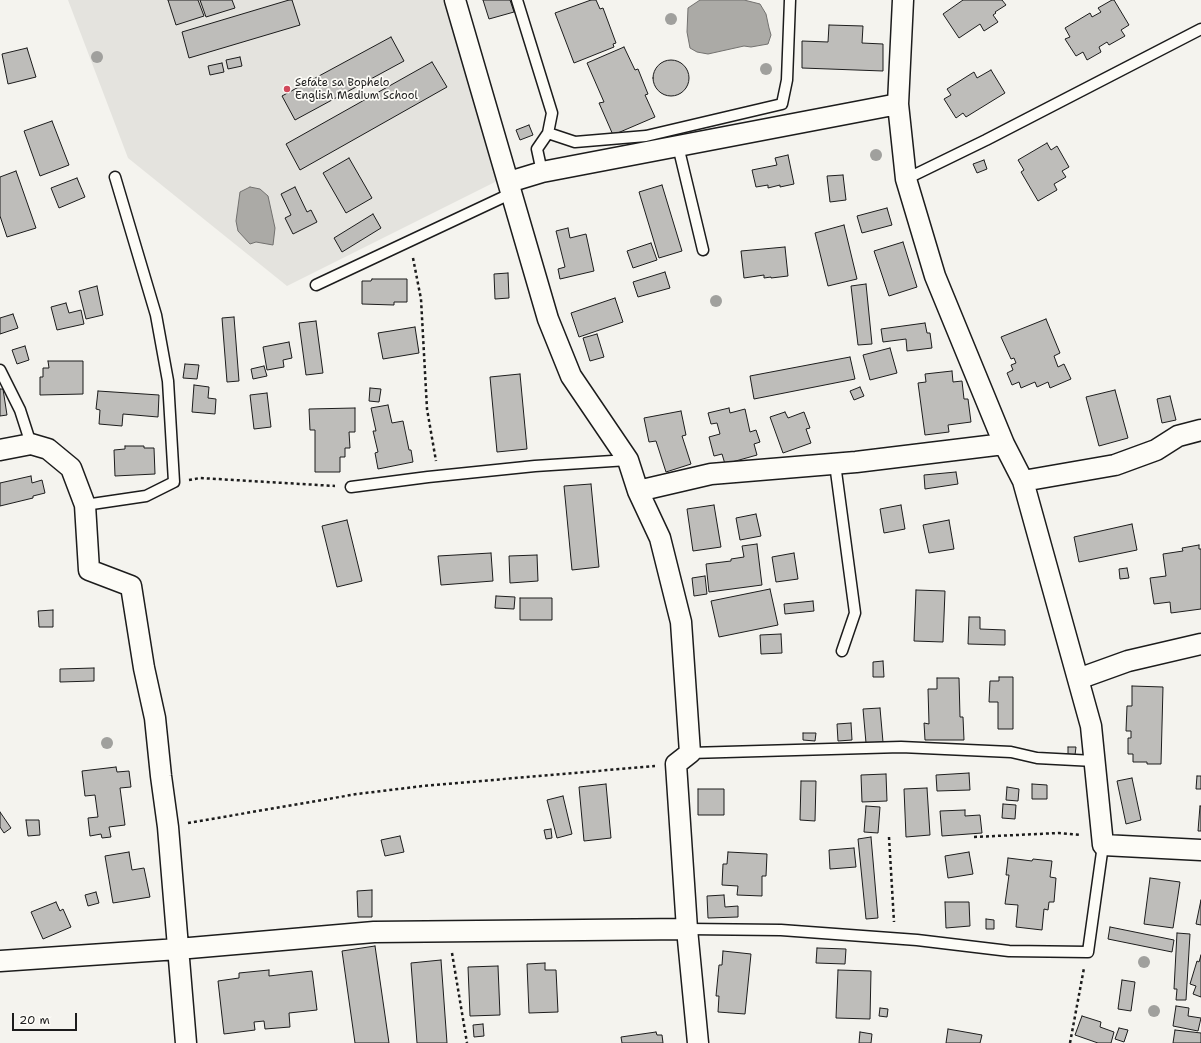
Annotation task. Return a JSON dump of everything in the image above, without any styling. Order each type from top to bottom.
[{"type":"street","points":[[455,0],[548,319],[571,376],[628,460],[638,491],[660,538],[681,622],[687,929],[698,1043]]},
{"type":"street","points":[[906,2],[898,104],[906,180],[935,276],[1004,444],[1023,481],[1091,726],[1102,841],[1201,850]]},
{"type":"street","points":[[510,187],[542,172],[898,104]]},
{"type":"street","points":[[1023,481],[1116,465],[1156,450],[1178,436],[1201,430]]},
{"type":"street","points":[[0,450],[31,444],[48,450],[71,468],[85,505],[89,570],[131,586],[144,668],[155,718],[168,826],[186,1043]]},
{"type":"street","points":[[638,491],[711,474],[835,464],[1004,444]]},
{"type":"street","points":[[1078,679],[1128,661],[1201,644]]},
{"type":"street","points":[[0,961],[178,949],[374,932],[687,929]]},
{"type":"lane","points":[[517,0],[552,113],[548,133],[537,149],[542,172]]},
{"type":"lane","points":[[548,133],[575,142],[646,136],[782,104],[787,80],[790,0]]},
{"type":"lane","points":[[906,180],[1201,29]]},
{"type":"lane","points":[[678,146],[703,250]]},
{"type":"lane","points":[[85,505],[146,496],[174,482],[168,382],[156,315],[115,177]]},
{"type":"lane","points":[[316,285],[410,241],[510,187]]},
{"type":"lane","points":[[0,370],[20,410],[31,444]]},
{"type":"lane","points":[[352,487],[535,466],[628,460]]},
{"type":"lane","points":[[835,464],[855,613],[842,651]]},
{"type":"lane","points":[[683,759],[901,747],[1011,752],[1037,758],[1094,761]]},
{"type":"lane","points":[[687,929],[781,930],[895,938],[1010,951],[1088,952],[1102,841]]},
{"type":"path","points":[[410,241],[422,299],[427,409],[435,457],[440,476]]},
{"type":"path","points":[[174,482],[200,478],[352,487]]},
{"type":"path","points":[[168,826],[372,792],[683,759]]},
{"type":"path","points":[[974,837],[1059,833],[1102,841]]},
{"type":"path","points":[[889,837],[895,938]]},
{"type":"path","points":[[449,932],[467,1043]]},
{"type":"path","points":[[1070,1043],[1083,976]]},
{"type":"shaded area","name":"Sefate sa Bophelo English Medium School","points":[[68,0],[448,0],[497,181],[287,286],[128,158]]},
{"type":"shaded area","points":[[700,0],[744,0],[760,4],[766,14],[771,35],[768,44],[751,47],[744,46],[708,54],[697,52],[690,48],[687,32],[688,8]]},
{"type":"shaded area","points":[[250,187],[260,189],[268,196],[275,228],[273,245],[256,242],[250,244],[238,231],[236,221],[240,192]]},
{"type":"building","points":[[168,0],[198,0],[204,16],[176,25]]},
{"type":"building","points":[[200,0],[232,0],[235,8],[206,17]]},
{"type":"building","points":[[292,0],[300,25],[189,58],[182,32]]},
{"type":"building","points":[[483,0],[510,0],[514,12],[489,19]]},
{"type":"building","points":[[591,0],[596,0],[600,9],[603,8],[616,43],[613,44],[614,47],[574,63],[555,13]]},
{"type":"building","points":[[963,0],[1002,0],[1006,5],[993,15],[998,22],[984,31],[980,24],[959,38],[943,14]]},
{"type":"building","points":[[1114,0],[1129,25],[1121,30],[1125,36],[1109,45],[1107,42],[1099,47],[1101,52],[1087,60],[1083,52],[1076,56],[1065,39],[1070,37],[1065,28],[1090,13],[1092,17],[1101,12],[1098,8]]},
{"type":"building","points":[[829,25],[863,26],[862,43],[883,44],[883,71],[802,68],[802,41],[828,42]]},
{"type":"building","points":[[391,37],[404,61],[295,120],[282,96]]},
{"type":"building","points":[[624,47],[635,70],[638,69],[648,94],[645,95],[655,117],[613,135],[599,103],[604,102],[587,63]]},
{"type":"building","points":[[27,48],[36,77],[8,84],[2,54]]},
{"type":"building","points":[[240,57],[242,66],[228,69],[226,60]]},
{"type":"building","points":[[675,60],[684,65],[688,71],[688,85],[684,91],[675,96],[667,96],[658,91],[654,85],[653,74],[658,65],[664,61]]},
{"type":"building","points":[[432,62],[447,87],[300,170],[286,144]]},
{"type":"building","points":[[222,63],[224,72],[210,75],[208,66]]},
{"type":"building","points":[[991,70],[1005,93],[966,117],[963,113],[956,118],[944,99],[951,95],[947,89],[974,72],[977,78]]},
{"type":"building","points":[[52,121],[69,165],[40,176],[24,131]]},
{"type":"building","points":[[529,125],[533,135],[520,140],[516,130]]},
{"type":"building","points":[[1047,143],[1051,150],[1057,146],[1069,167],[1062,171],[1066,177],[1054,184],[1057,190],[1038,201],[1021,172],[1024,170],[1018,160]]},
{"type":"building","points":[[788,155],[794,184],[768,188],[768,185],[756,187],[752,170],[777,165],[775,158]]},
{"type":"building","points":[[349,158],[372,198],[346,213],[323,173]]},
{"type":"building","points":[[984,160],[987,169],[977,173],[973,164]]},
{"type":"building","points":[[16,171],[36,228],[7,237],[0,216],[0,177]]},
{"type":"building","points":[[843,175],[846,200],[830,202],[827,176]]},
{"type":"building","points":[[77,178],[85,197],[59,208],[51,188]]},
{"type":"building","points":[[662,185],[682,251],[659,258],[639,192]]},
{"type":"building","points":[[295,187],[307,212],[311,210],[317,222],[293,234],[285,218],[291,215],[281,194]]},
{"type":"building","points":[[887,208],[892,225],[862,233],[857,216]]},
{"type":"building","points":[[373,214],[381,228],[342,252],[334,238]]},
{"type":"building","points":[[844,225],[857,279],[828,286],[815,233]]},
{"type":"building","points":[[568,228],[570,238],[586,234],[594,271],[560,279],[558,269],[565,267],[556,231]]},
{"type":"building","points":[[903,242],[917,287],[889,296],[874,251]]},
{"type":"building","points":[[651,243],[657,260],[633,268],[627,251]]},
{"type":"building","points":[[785,247],[788,276],[764,278],[764,275],[744,278],[741,251]]},
{"type":"building","points":[[665,272],[670,288],[638,297],[633,282]]},
{"type":"building","points":[[508,273],[509,298],[495,299],[494,274]]},
{"type":"building","points":[[372,279],[407,279],[407,302],[394,302],[394,305],[362,304],[362,281],[371,281]]},
{"type":"building","points":[[866,284],[872,344],[858,345],[851,286]]},
{"type":"building","points":[[97,286],[103,315],[86,319],[79,291]]},
{"type":"building","points":[[615,298],[623,322],[579,337],[571,313]]},
{"type":"building","points":[[66,303],[69,313],[81,310],[84,324],[57,330],[51,307]]},
{"type":"building","points":[[13,314],[18,328],[0,334],[0,318]]},
{"type":"building","points":[[234,317],[239,381],[227,382],[222,318]]},
{"type":"building","points":[[1046,319],[1060,353],[1054,356],[1058,367],[1064,364],[1071,379],[1050,388],[1048,382],[1037,387],[1035,382],[1021,388],[1019,382],[1012,385],[1007,373],[1013,370],[1011,365],[1016,363],[1014,358],[1011,359],[1001,337]]},
{"type":"building","points":[[316,321],[323,373],[306,375],[299,323]]},
{"type":"building","points":[[925,323],[927,333],[930,333],[932,348],[907,351],[906,339],[883,342],[881,329]]},
{"type":"building","points":[[415,327],[419,353],[383,359],[378,333]]},
{"type":"building","points":[[597,334],[604,357],[590,361],[583,338]]},
{"type":"building","points":[[289,342],[292,358],[283,360],[284,367],[267,370],[263,347]]},
{"type":"building","points":[[25,346],[29,360],[17,364],[12,350]]},
{"type":"building","points":[[890,348],[897,373],[870,380],[863,355]]},
{"type":"building","points":[[850,357],[855,379],[754,399],[750,376]]},
{"type":"building","points":[[48,361],[83,361],[83,394],[40,395],[40,377],[43,377],[43,368],[49,368]]},
{"type":"building","points":[[185,364],[199,365],[197,379],[183,378]]},
{"type":"building","points":[[264,366],[267,376],[253,379],[251,369]]},
{"type":"building","points":[[952,371],[953,382],[962,381],[964,399],[968,399],[971,422],[948,425],[949,432],[925,435],[918,383],[926,382],[925,374]]},
{"type":"building","points":[[520,374],[527,449],[497,452],[490,377]]},
{"type":"building","points":[[194,385],[209,387],[208,398],[216,399],[215,414],[192,412]]},
{"type":"building","points":[[860,387],[864,396],[854,400],[850,391]]},
{"type":"building","points":[[370,388],[381,389],[379,402],[369,401]]},
{"type":"building","points":[[0,389],[3,389],[7,415],[0,416]]},
{"type":"building","points":[[1115,390],[1128,438],[1099,446],[1086,397]]},
{"type":"building","points":[[98,391],[159,395],[158,417],[123,414],[122,426],[99,424],[100,410],[96,409]]},
{"type":"building","points":[[267,393],[271,427],[254,429],[250,395]]},
{"type":"building","points":[[1170,396],[1176,420],[1162,423],[1157,399]]},
{"type":"building","points":[[388,405],[392,423],[403,421],[413,462],[378,469],[375,453],[378,452],[373,431],[376,431],[371,408]]},
{"type":"building","points":[[355,408],[355,432],[349,432],[350,448],[345,448],[345,457],[340,457],[340,472],[315,472],[315,430],[310,430],[309,409]]},
{"type":"building","points":[[729,408],[730,413],[745,409],[750,432],[756,430],[760,442],[754,444],[757,455],[725,464],[722,454],[714,456],[709,437],[720,434],[717,423],[711,424],[708,413]]},
{"type":"building","points":[[681,411],[686,435],[682,436],[691,464],[666,472],[656,441],[649,442],[644,418]]},
{"type":"building","points":[[785,412],[788,418],[804,412],[810,428],[806,429],[811,443],[783,453],[770,417]]},
{"type":"building","points":[[125,446],[144,446],[144,448],[154,448],[155,474],[115,476],[114,450],[125,449]]},
{"type":"building","points":[[956,472],[958,484],[925,489],[924,475]]},
{"type":"building","points":[[31,476],[32,483],[42,480],[45,493],[33,496],[33,498],[0,506],[0,483]]},
{"type":"building","points":[[591,484],[599,567],[572,570],[564,486]]},
{"type":"building","points":[[714,505],[721,547],[693,551],[687,509]]},
{"type":"building","points":[[901,505],[905,529],[884,533],[880,509]]},
{"type":"building","points":[[756,514],[761,536],[740,540],[736,518]]},
{"type":"building","points":[[347,520],[362,581],[337,587],[322,526]]},
{"type":"building","points":[[949,520],[954,549],[929,553],[923,525]]},
{"type":"building","points":[[1132,524],[1137,550],[1079,562],[1074,537]]},
{"type":"building","points":[[757,544],[762,585],[709,592],[706,564],[731,561],[731,559],[744,557],[742,546]]},
{"type":"building","points":[[1199,545],[1199,549],[1201,549],[1201,609],[1171,613],[1170,602],[1154,604],[1150,578],[1166,576],[1163,554],[1183,551],[1182,548]]},
{"type":"building","points":[[491,553],[493,581],[441,585],[438,556]]},
{"type":"building","points":[[794,553],[798,579],[776,582],[772,557]]},
{"type":"building","points":[[537,555],[538,581],[510,583],[509,556]]},
{"type":"building","points":[[1127,568],[1129,578],[1120,579],[1119,569]]},
{"type":"building","points":[[705,576],[707,594],[694,596],[692,578]]},
{"type":"building","points":[[770,589],[778,625],[719,637],[711,601]]},
{"type":"building","points":[[916,590],[945,591],[943,642],[914,641]]},
{"type":"building","points":[[496,596],[515,597],[514,609],[495,608]]},
{"type":"building","points":[[520,598],[552,598],[552,620],[520,620]]},
{"type":"building","points":[[813,601],[814,611],[785,614],[784,604]]},
{"type":"building","points":[[53,610],[53,627],[39,627],[38,611]]},
{"type":"building","points":[[969,617],[980,617],[980,629],[1005,630],[1005,645],[968,644]]},
{"type":"building","points":[[781,634],[782,653],[761,654],[760,635]]},
{"type":"building","points":[[883,661],[884,677],[873,677],[873,662]]},
{"type":"building","points":[[94,668],[94,681],[60,682],[60,669]]},
{"type":"building","points":[[999,677],[1013,677],[1013,729],[998,729],[998,702],[989,702],[990,681],[999,681]]},
{"type":"building","points":[[937,678],[959,678],[960,717],[963,717],[964,740],[925,740],[924,723],[929,724],[928,689],[937,689]]},
{"type":"building","points":[[1132,686],[1163,687],[1161,764],[1133,762],[1133,754],[1128,754],[1128,738],[1131,738],[1131,731],[1126,731],[1127,706],[1132,706]]},
{"type":"building","points":[[880,708],[883,742],[866,743],[863,709]]},
{"type":"building","points":[[851,723],[852,740],[838,741],[837,724]]},
{"type":"building","points":[[803,733],[816,733],[815,741],[803,740]]},
{"type":"building","points":[[1068,747],[1076,747],[1075,755],[1068,754]]},
{"type":"building","points":[[116,767],[117,772],[129,771],[131,787],[120,788],[125,825],[109,827],[111,837],[102,838],[101,834],[90,836],[88,818],[98,817],[95,795],[85,796],[82,771]]},
{"type":"building","points":[[969,773],[970,790],[937,791],[936,775]]},
{"type":"building","points":[[886,774],[887,801],[862,802],[861,775]]},
{"type":"building","points":[[1197,776],[1201,776],[1201,789],[1196,789]]},
{"type":"building","points":[[1132,778],[1141,820],[1126,824],[1117,781]]},
{"type":"building","points":[[801,781],[816,781],[815,821],[800,820]]},
{"type":"building","points":[[606,784],[611,838],[584,841],[579,787]]},
{"type":"building","points":[[1032,784],[1047,785],[1047,799],[1032,799]]},
{"type":"building","points":[[1007,787],[1019,789],[1018,801],[1006,800]]},
{"type":"building","points":[[927,788],[930,835],[906,837],[904,789]]},
{"type":"building","points":[[698,789],[724,789],[724,815],[698,815]]},
{"type":"building","points":[[563,796],[572,834],[557,838],[547,800]]},
{"type":"building","points":[[1003,804],[1016,805],[1015,819],[1002,818]]},
{"type":"building","points":[[866,806],[880,807],[878,833],[864,832]]},
{"type":"building","points":[[1200,806],[1201,831],[1198,831]]},
{"type":"building","points":[[965,810],[965,816],[980,815],[982,833],[942,836],[940,811]]},
{"type":"building","points":[[0,812],[11,828],[4,833],[0,827]]},
{"type":"building","points":[[26,820],[39,820],[40,835],[28,836]]},
{"type":"building","points":[[551,829],[552,838],[546,839],[544,830]]},
{"type":"building","points":[[400,836],[404,852],[385,856],[381,840]]},
{"type":"building","points":[[871,837],[878,918],[866,919],[858,839]]},
{"type":"building","points":[[854,848],[856,867],[830,869],[829,850]]},
{"type":"building","points":[[129,852],[132,870],[144,868],[150,897],[113,903],[105,856]]},
{"type":"building","points":[[728,852],[767,854],[766,876],[762,876],[762,896],[737,895],[738,886],[722,885],[723,864],[727,864]]},
{"type":"building","points":[[969,852],[973,874],[948,878],[945,856]]},
{"type":"building","points":[[1008,858],[1032,861],[1033,859],[1052,861],[1050,877],[1056,878],[1054,902],[1049,902],[1048,910],[1044,909],[1042,930],[1016,927],[1018,905],[1005,904],[1009,875],[1006,875]]},
{"type":"building","points":[[1150,878],[1180,882],[1173,928],[1144,924]]},
{"type":"building","points":[[372,890],[372,917],[358,917],[357,891]]},
{"type":"building","points":[[96,892],[99,903],[88,906],[85,895]]},
{"type":"building","points":[[724,895],[725,907],[738,906],[738,917],[708,918],[707,896]]},
{"type":"building","points":[[1201,900],[1201,925],[1196,924]]},
{"type":"building","points":[[56,902],[60,911],[63,909],[71,927],[43,939],[31,912]]},
{"type":"building","points":[[945,902],[969,902],[970,926],[946,928]]},
{"type":"building","points":[[986,919],[994,920],[994,929],[986,929]]},
{"type":"building","points":[[1110,927],[1174,940],[1172,952],[1108,939]]},
{"type":"building","points":[[1177,933],[1190,934],[1186,1000],[1176,1000],[1177,989],[1174,989]]},
{"type":"building","points":[[375,946],[389,1043],[355,1043],[342,951]]},
{"type":"building","points":[[817,948],[846,949],[845,964],[816,963]]},
{"type":"building","points":[[723,951],[751,954],[745,1014],[718,1012],[719,996],[716,996],[719,965],[722,965]]},
{"type":"building","points":[[1201,955],[1201,997],[1193,994],[1196,986],[1190,984],[1197,961],[1199,962]]},
{"type":"building","points":[[441,960],[447,1043],[417,1043],[411,963]]},
{"type":"building","points":[[545,963],[545,970],[556,970],[558,1012],[529,1013],[527,964]]},
{"type":"building","points":[[498,966],[500,1015],[470,1016],[468,967]]},
{"type":"building","points":[[269,970],[269,976],[312,971],[317,1010],[289,1013],[290,1027],[265,1029],[264,1021],[254,1022],[255,1030],[224,1034],[218,981],[239,978],[239,973]]},
{"type":"building","points":[[838,970],[871,971],[870,1019],[836,1018]]},
{"type":"building","points":[[1122,980],[1135,982],[1131,1011],[1118,1009]]},
{"type":"building","points":[[1176,1006],[1189,1008],[1188,1016],[1201,1018],[1198,1031],[1173,1026]]},
{"type":"building","points":[[880,1008],[888,1009],[887,1017],[879,1016]]},
{"type":"building","points":[[1082,1016],[1101,1022],[1100,1027],[1114,1032],[1111,1043],[1098,1043],[1075,1035]]},
{"type":"building","points":[[483,1024],[484,1036],[474,1037],[473,1025]]},
{"type":"building","points":[[1119,1028],[1128,1030],[1124,1042],[1115,1039]]},
{"type":"building","points":[[948,1029],[982,1035],[980,1043],[946,1043]]},
{"type":"building","points":[[1175,1030],[1201,1033],[1201,1043],[1173,1043]]},
{"type":"building","points":[[656,1032],[657,1035],[662,1035],[663,1043],[622,1043],[621,1037]]},
{"type":"building","points":[[860,1032],[872,1034],[871,1043],[859,1043]]},
{"type":"place","name":"Sefate sa Bophelo English Medium School","points":[[287,89]]}]
